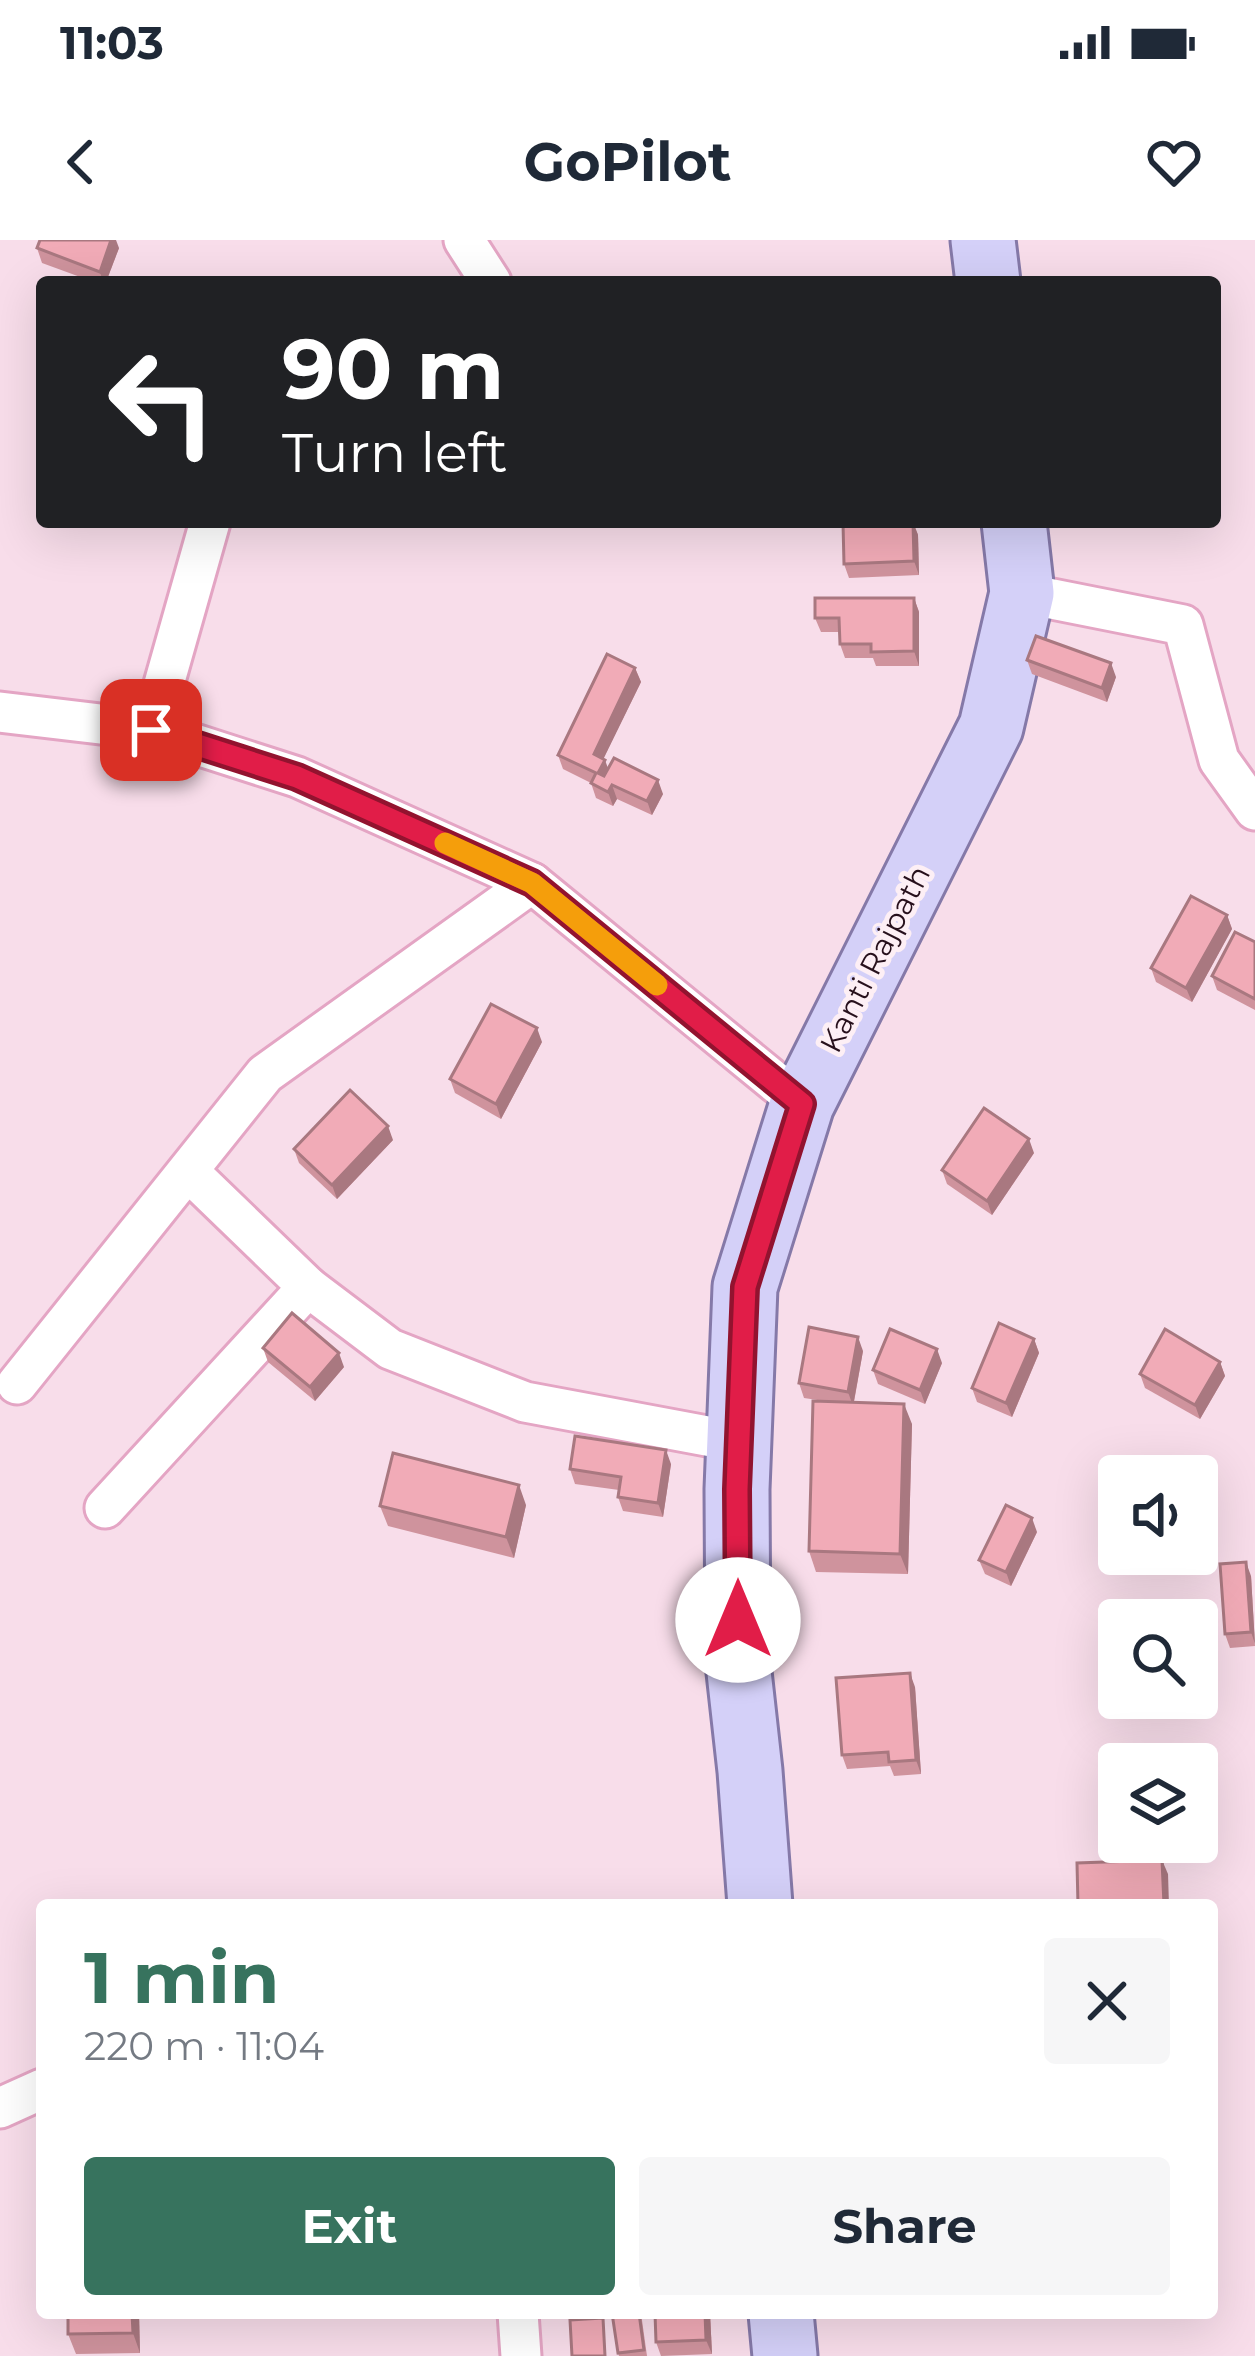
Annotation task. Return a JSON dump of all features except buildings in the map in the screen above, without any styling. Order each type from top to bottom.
[{"type":"main road","points":[[983,240],[987,276]]},
{"type":"main road","name":"Kanti Rajpath","points":[[760,1899],[738,1664],[745,1287],[802,1104],[991,727],[1022,593],[1016,528]]},
{"type":"main road","points":[[782,2319],[785,2356]]},
{"type":"street","points":[[464,240],[486,276]]},
{"type":"street","points":[[151,730],[208,528]]},
{"type":"street","points":[[1022,593],[1183,625],[1219,760],[1255,810]]},
{"type":"street","points":[[0,712],[151,730],[297,777],[532,883],[802,1104]]},
{"type":"street","points":[[17,1384],[266,1074],[532,883]]},
{"type":"street","points":[[188,1171],[308,1287],[390,1349],[525,1402],[739,1442]]},
{"type":"street","points":[[105,1508],[308,1287]]},
{"type":"street","points":[[0,2108],[36,2092]]},
{"type":"street","points":[[518,2319],[521,2356]]},
{"type":"slow traffic","points":[[445,843],[532,883],[657,985]]},
{"type":"route","points":[[151,730],[297,777],[532,883],[802,1104],[745,1287],[737,1489],[738,1620]]}]
